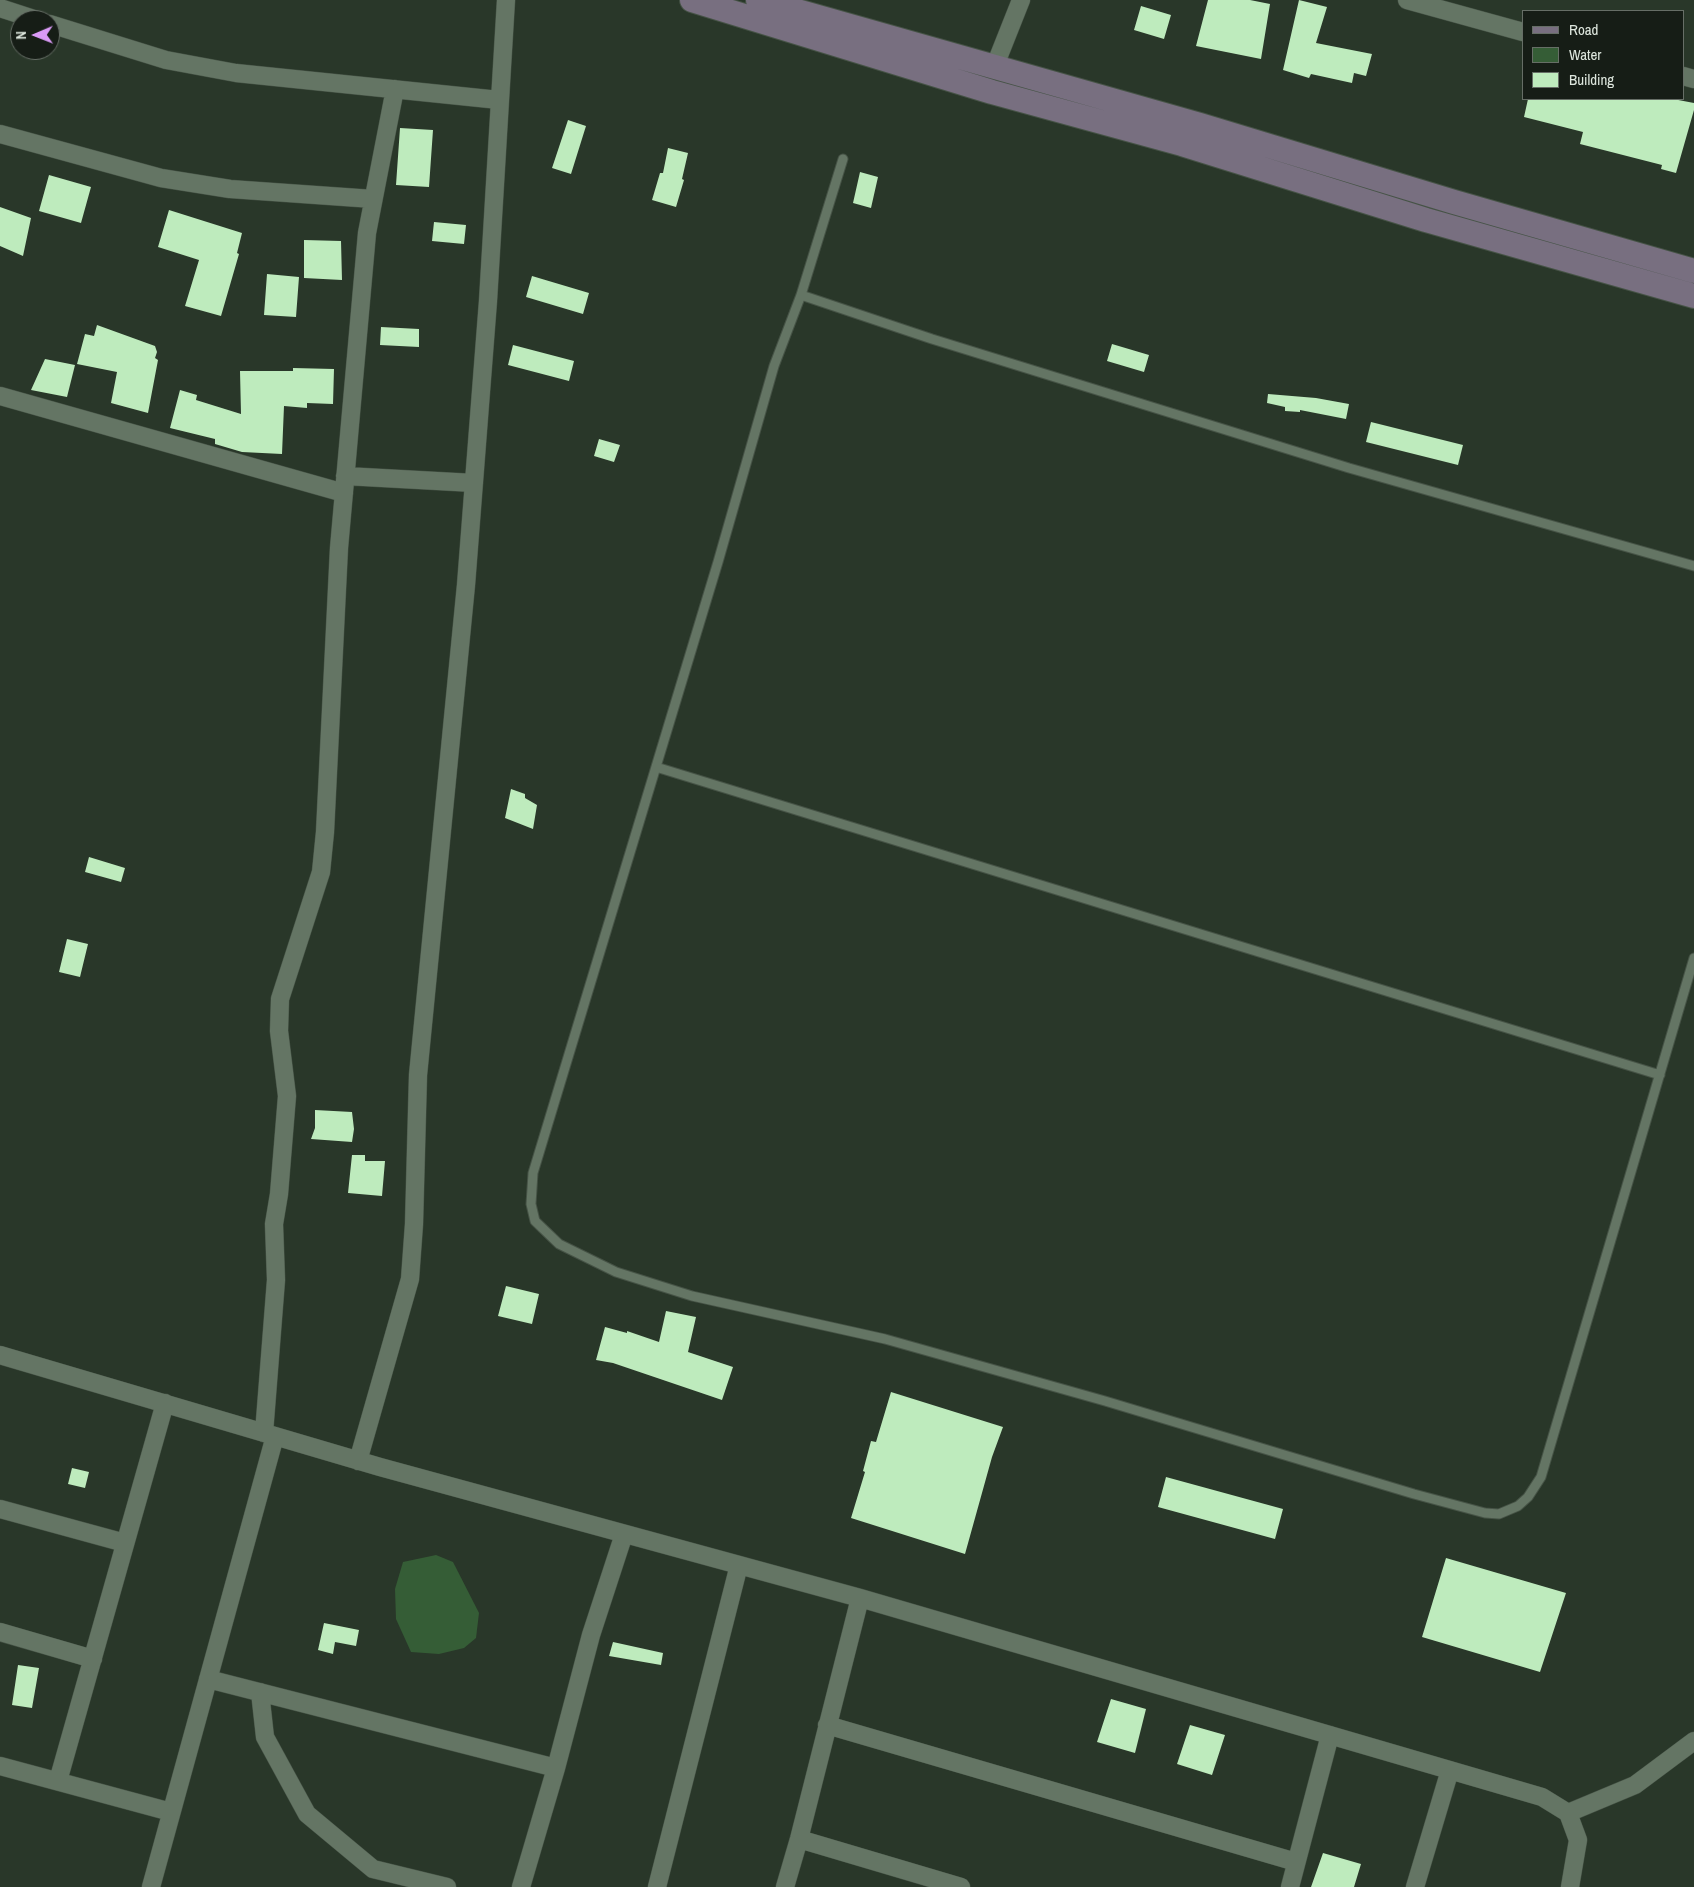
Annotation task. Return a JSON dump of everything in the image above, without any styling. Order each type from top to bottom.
[{"type":"street","points":[[358,1461],[410,1279],[414,1224],[418,1075],[449,770],[474,483],[488,301],[506,0]]},
{"type":"street","points":[[692,0],[992,92],[1182,144],[1426,220],[1694,296]]},
{"type":"street","points":[[758,0],[1200,125],[1454,202],[1694,271]]},
{"type":"street","points":[[994,68],[1021,0]]},
{"type":"street","points":[[1407,0],[1522,32]]},
{"type":"street","points":[[60,27],[166,60],[236,73],[499,100]]},
{"type":"street","points":[[150,1887],[208,1679],[269,1434],[276,1280],[274,1224],[279,1194],[287,1096],[279,1030],[280,999],[321,872],[326,832],[336,597],[367,233],[394,89]]},
{"type":"street","points":[[0,134],[161,178],[230,189],[374,199]]},
{"type":"street","points":[[0,396],[345,484],[474,483]]},
{"type":"street","points":[[0,1355],[358,1461],[860,1598],[1542,1797],[1568,1813],[1578,1840],[1570,1887]]},
{"type":"street","points":[[58,1781],[164,1403]]},
{"type":"street","points":[[0,1509],[125,1542]]},
{"type":"street","points":[[521,1887],[556,1768],[591,1635],[624,1534]]},
{"type":"street","points":[[657,1887],[739,1565]]},
{"type":"street","points":[[785,1887],[799,1840],[860,1598]]},
{"type":"street","points":[[0,1632],[93,1659]]},
{"type":"street","points":[[208,1679],[556,1768]]},
{"type":"street","points":[[260,1692],[265,1737],[307,1814],[373,1869],[447,1887]]},
{"type":"street","points":[[827,1725],[1296,1862]]},
{"type":"street","points":[[1290,1887],[1330,1735]]},
{"type":"street","points":[[1568,1813],[1636,1785],[1694,1741]]},
{"type":"street","points":[[0,1766],[171,1812]]},
{"type":"street","points":[[1415,1887],[1450,1770]]},
{"type":"street","points":[[799,1840],[960,1887]]},
{"type":"lane","points":[[843,160],[801,295],[774,366],[656,767],[556,1090],[533,1173],[531,1204],[535,1221],[559,1244],[616,1272],[692,1296],[885,1339],[1105,1400],[1414,1494],[1485,1513],[1499,1514],[1518,1506],[1528,1498],[1541,1477],[1694,958]]},
{"type":"lane","points":[[801,295],[1340,465],[1694,566]]},
{"type":"lane","points":[[656,767],[1660,1075]]},
{"type":"water","points":[[436,1555],[453,1562],[479,1613],[476,1638],[464,1648],[439,1654],[411,1652],[396,1619],[395,1589],[403,1562]]},
{"type":"building","points":[[1208,0],[1250,0],[1270,4],[1261,59],[1196,46]]},
{"type":"building","points":[[1299,0],[1327,7],[1316,43],[1372,54],[1366,76],[1354,73],[1352,83],[1311,74],[1309,78],[1283,70]]},
{"type":"building","points":[[1141,6],[1171,15],[1164,39],[1134,30]]},
{"type":"building","points":[[1528,100],[1678,100],[1694,103],[1694,110],[1676,173],[1661,169],[1662,165],[1580,144],[1583,132],[1524,117]]},
{"type":"building","points":[[568,120],[586,126],[571,174],[552,168]]},
{"type":"building","points":[[400,128],[433,130],[429,187],[396,185]]},
{"type":"building","points":[[668,148],[688,153],[682,179],[684,180],[676,207],[652,200],[660,173],[663,173]]},
{"type":"building","points":[[860,172],[878,177],[871,208],[853,203]]},
{"type":"building","points":[[49,175],[91,187],[81,223],[39,211]]},
{"type":"building","points":[[0,207],[31,218],[23,256],[0,246]]},
{"type":"building","points":[[169,210],[242,233],[237,253],[239,254],[221,316],[185,306],[199,260],[158,247]]},
{"type":"building","points":[[434,222],[466,225],[464,244],[432,241]]},
{"type":"building","points":[[304,240],[341,241],[342,280],[304,278]]},
{"type":"building","points":[[267,274],[299,277],[296,317],[264,315]]},
{"type":"building","points":[[532,276],[589,293],[583,314],[526,297]]},
{"type":"building","points":[[97,325],[155,346],[157,352],[155,358],[158,360],[148,413],[111,403],[117,372],[77,364],[85,334],[94,336]]},
{"type":"building","points":[[381,327],[419,329],[419,347],[380,345]]},
{"type":"building","points":[[1112,344],[1149,355],[1144,372],[1107,361]]},
{"type":"building","points":[[513,345],[574,361],[569,381],[508,365]]},
{"type":"building","points":[[45,359],[75,365],[67,397],[31,390]]},
{"type":"building","points":[[293,368],[334,369],[333,404],[307,403],[307,408],[284,406],[282,454],[242,452],[215,444],[215,439],[170,428],[180,390],[197,395],[196,400],[241,414],[240,371],[293,371]]},
{"type":"building","points":[[1268,394],[1316,398],[1349,404],[1346,419],[1300,410],[1300,412],[1285,411],[1285,407],[1267,403]]},
{"type":"building","points":[[1371,422],[1463,445],[1458,465],[1366,442]]},
{"type":"building","points":[[599,439],[620,445],[614,462],[594,456]]},
{"type":"building","points":[[511,789],[525,794],[525,798],[537,805],[533,829],[505,818]]},
{"type":"building","points":[[89,857],[125,868],[121,882],[85,872]]},
{"type":"building","points":[[67,939],[88,944],[80,977],[59,972]]},
{"type":"building","points":[[315,1110],[352,1112],[354,1129],[352,1142],[311,1139],[315,1128]]},
{"type":"building","points":[[352,1155],[365,1155],[365,1161],[385,1161],[382,1196],[348,1193]]},
{"type":"building","points":[[506,1286],[539,1294],[532,1324],[498,1316]]},
{"type":"building","points":[[666,1311],[696,1317],[688,1352],[733,1367],[722,1400],[613,1363],[596,1360],[605,1327],[627,1333],[627,1331],[659,1342]]},
{"type":"building","points":[[891,1392],[1003,1427],[992,1457],[965,1554],[851,1518],[865,1472],[863,1471],[871,1441],[876,1442]]},
{"type":"building","points":[[72,1468],[89,1472],[85,1488],[68,1484]]},
{"type":"building","points":[[1166,1477],[1283,1509],[1275,1539],[1158,1507]]},
{"type":"building","points":[[1446,1558],[1566,1593],[1540,1672],[1422,1637]]},
{"type":"building","points":[[324,1623],[359,1630],[356,1646],[335,1642],[333,1654],[318,1650]]},
{"type":"building","points":[[613,1642],[663,1653],[661,1665],[609,1656]]},
{"type":"building","points":[[18,1665],[39,1668],[32,1708],[12,1705]]},
{"type":"building","points":[[1111,1699],[1146,1709],[1135,1753],[1097,1742]]},
{"type":"building","points":[[1190,1725],[1225,1735],[1212,1775],[1177,1764]]},
{"type":"building","points":[[1323,1853],[1361,1864],[1354,1887],[1311,1887]]}]
